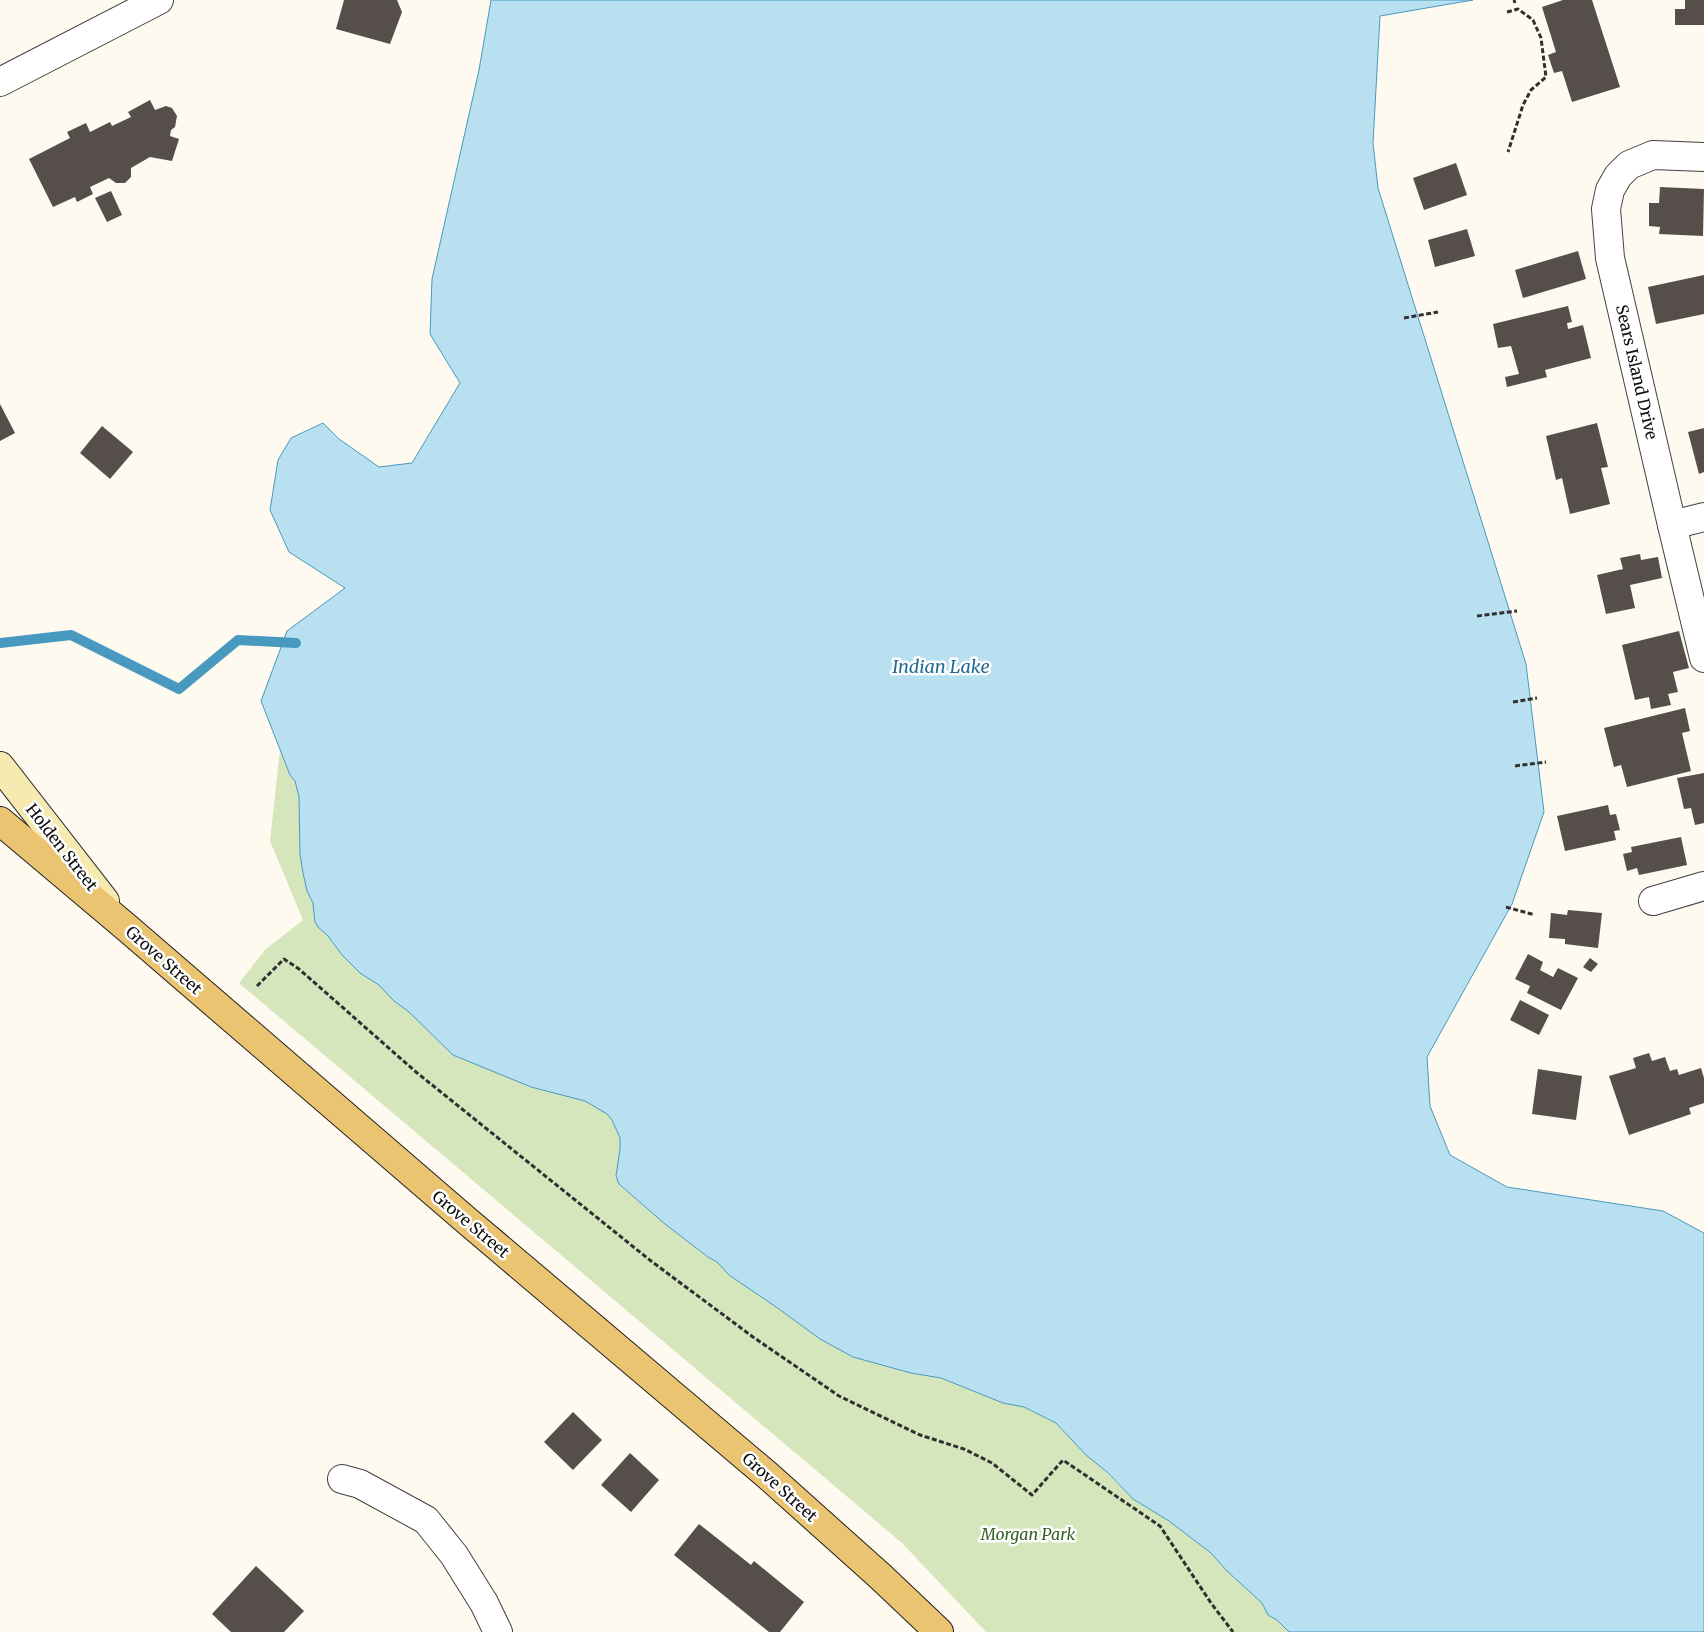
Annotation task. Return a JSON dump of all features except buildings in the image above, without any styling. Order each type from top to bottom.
[{"type":"main road","name":"Holden Street","points":[[0,766],[126,927]]},
{"type":"main road","name":"Grove Street","points":[[0,821],[126,927],[458,1214],[766,1474],[880,1576],[939,1632]]},
{"type":"street","points":[[0,82],[159,0]]},
{"type":"street","name":"Sears Island Drive","points":[[1704,157],[1653,156],[1629,165],[1618,176],[1610,190],[1606,209],[1609,249],[1704,658]]},
{"type":"street","points":[[1672,525],[1704,518]]},
{"type":"street","points":[[1653,901],[1704,886]]},
{"type":"street","points":[[342,1479],[360,1484],[426,1520],[454,1556],[484,1603],[498,1632]]},
{"type":"path","points":[[1506,12],[1518,9],[1533,20],[1541,38],[1546,77],[1531,90],[1523,105],[1508,152]]},
{"type":"path","points":[[1404,318],[1438,312]]},
{"type":"path","points":[[1477,616],[1517,611]]},
{"type":"path","points":[[1513,702],[1537,698]]},
{"type":"path","points":[[1515,766],[1546,762]]},
{"type":"path","points":[[1506,907],[1536,915]]},
{"type":"path","points":[[257,986],[284,959],[299,969],[416,1072],[643,1255],[753,1337],[839,1396],[920,1435],[964,1449],[992,1463],[1032,1495],[1062,1460],[1160,1526],[1211,1604],[1233,1632]]},
{"type":"green space","name":"Morgan Park","points":[[280,750],[290,775],[295,781],[299,797],[300,854],[305,882],[313,903],[315,922],[342,955],[360,973],[379,985],[453,1055],[531,1087],[585,1101],[607,1114],[612,1120],[620,1138],[616,1176],[619,1184],[665,1224],[717,1262],[729,1275],[820,1339],[853,1357],[911,1373],[941,1378],[1003,1403],[1024,1407],[1056,1423],[1133,1499],[1169,1521],[1211,1553],[1227,1571],[1262,1603],[1268,1615],[1277,1620],[1289,1632],[986,1632],[902,1543],[239,983],[266,949],[303,920],[270,841]]},
{"type":"water","name":"Indian Lake","points":[[491,0],[1473,0],[1380,16],[1373,143],[1378,188],[1526,664],[1544,812],[1512,904],[1427,1057],[1430,1106],[1450,1155],[1507,1187],[1663,1211],[1704,1233],[1704,1632],[1289,1632],[1277,1620],[1268,1615],[1262,1603],[1227,1571],[1211,1553],[1169,1521],[1133,1499],[1107,1472],[1086,1455],[1056,1423],[1024,1407],[1003,1403],[941,1378],[911,1373],[853,1357],[820,1339],[729,1275],[717,1262],[665,1224],[619,1184],[616,1176],[620,1138],[612,1120],[607,1114],[585,1101],[531,1087],[453,1055],[379,985],[360,973],[318,927],[315,922],[313,903],[307,891],[300,854],[299,797],[295,781],[290,775],[261,701],[287,631],[345,588],[289,552],[270,510],[278,460],[291,438],[323,423],[339,439],[379,467],[412,463],[460,383],[430,334],[432,279],[479,70]]},
{"type":"waterway","points":[[0,643],[71,635],[179,689],[238,640],[296,643]]}]
